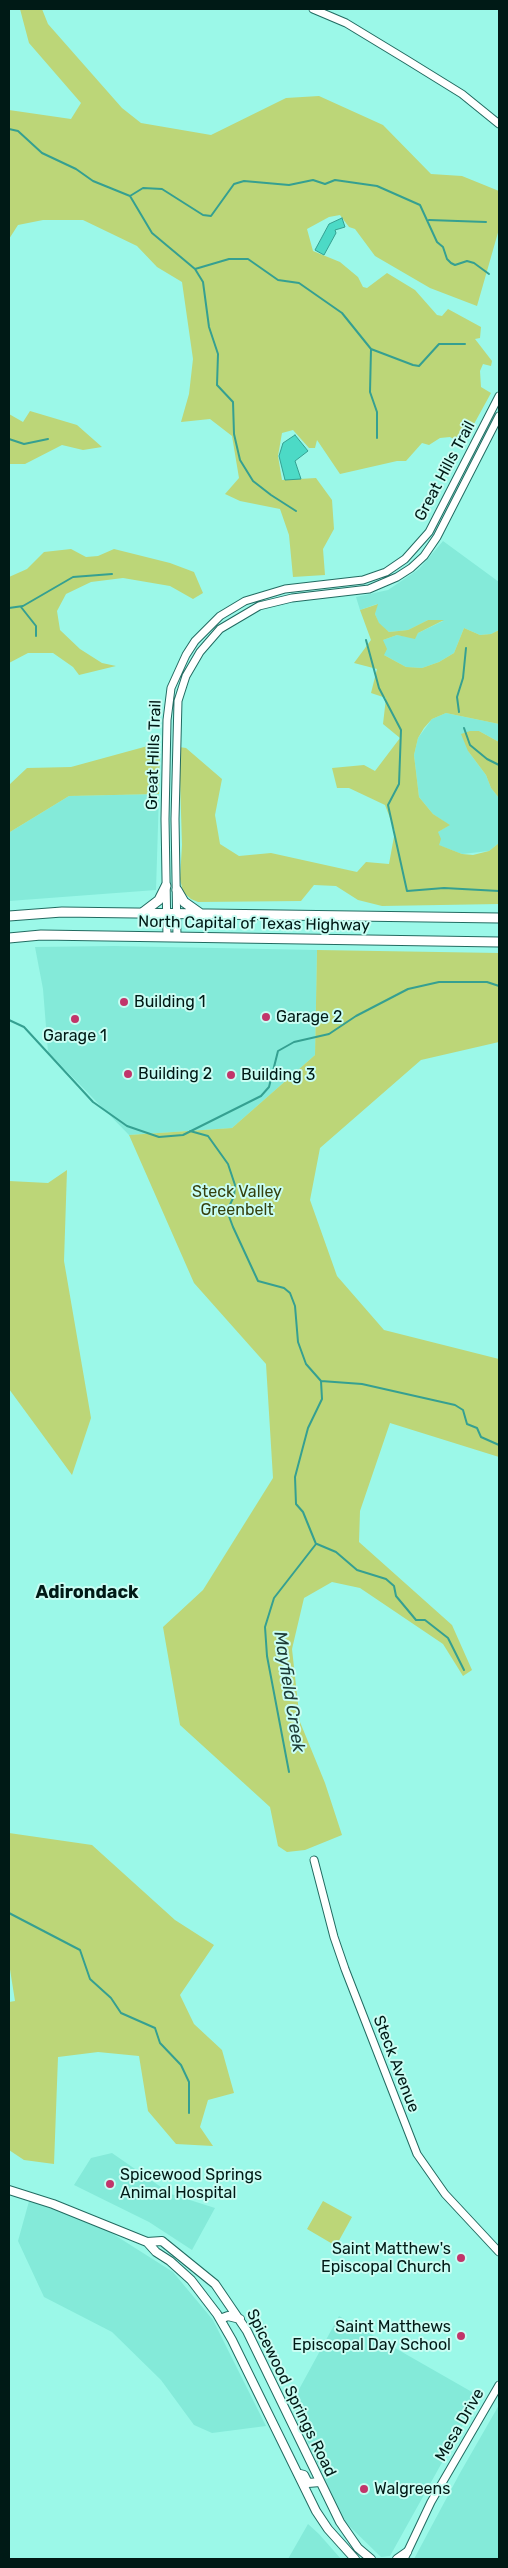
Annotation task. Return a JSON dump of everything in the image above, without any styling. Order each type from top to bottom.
[{"type":"highway","points":[[141,913],[159,900],[166,886]]},
{"type":"highway","points":[[177,890],[184,902],[201,914]]},
{"type":"highway","name":"North Capital of Texas Highway","points":[[9,916],[62,912],[499,918]]},
{"type":"highway","name":"North Capital of Texas Highway","points":[[9,938],[41,935],[499,942]]},
{"type":"main road","name":"Spicewood Springs Road","points":[[9,2190],[53,2204],[147,2242],[162,2241],[190,2261],[215,2284],[240,2319],[320,2482],[351,2539],[371,2559]]},
{"type":"main road","name":"Spicewood Springs Road","points":[[147,2242],[156,2252],[170,2260],[191,2280],[220,2319],[320,2517],[355,2559]]},
{"type":"main road","points":[[220,2319],[228,2316],[240,2319]]},
{"type":"main road","points":[[298,2474],[304,2475],[311,2484],[320,2482]]},
{"type":"main road","points":[[397,2559],[406,2556]]},
{"type":"street","points":[[313,9],[346,23],[462,94],[499,124]]},
{"type":"street","name":"Great Hills Trail","points":[[167,937],[165,819],[168,701],[180,667],[195,641],[220,616],[257,596],[285,589],[363,580],[386,572],[405,559],[429,532],[499,396]]},
{"type":"street","name":"Great Hills Trail","points":[[177,937],[175,819],[178,701],[186,676],[208,641],[236,617],[259,606],[292,598],[369,589],[397,578],[411,568],[424,556],[437,537],[499,416]]},
{"type":"street","points":[[165,819],[175,819]]},
{"type":"street","name":"Steck Avenue","points":[[314,1860],[345,1969],[417,2154],[445,2194],[499,2252]]},
{"type":"street","name":"Mesa Drive","points":[[406,2556],[431,2502],[499,2385]]},
{"type":"shaded area","points":[[342,218],[345,227],[335,230],[336,233],[324,255],[315,250],[329,224]]},
{"type":"shaded area","points":[[295,435],[308,451],[295,461],[301,479],[285,480],[279,456],[283,443]]},
{"type":"shaded area","points":[[443,541],[499,582],[499,630],[491,634],[480,635],[464,628],[454,653],[439,662],[422,668],[406,667],[384,655],[383,640],[397,635],[415,638],[418,633],[443,621],[428,620],[408,630],[389,632],[379,624],[375,614],[377,604],[360,610],[356,597],[388,590],[419,569]]},
{"type":"shaded area","points":[[446,713],[499,724],[499,742],[479,731],[468,751],[486,775],[491,788],[499,798],[499,843],[489,851],[462,854],[438,845],[438,832],[449,825],[433,814],[419,797],[414,755],[418,738],[432,719]]},
{"type":"shaded area","points":[[159,794],[156,890],[9,901],[10,832],[69,796]]},
{"type":"shaded area","points":[[114,946],[317,950],[315,1055],[232,1128],[129,1135],[48,1052],[43,989],[35,947]]},
{"type":"shaded area","points":[[112,2153],[171,2194],[215,2208],[192,2250],[149,2222],[74,2185],[91,2158]]},
{"type":"shaded area","points":[[31,2194],[80,2213],[173,2272],[213,2320],[266,2426],[212,2433],[194,2425],[161,2380],[112,2332],[44,2297],[18,2241]]},
{"type":"shaded area","points":[[339,2316],[479,2396],[390,2556],[381,2557],[343,2520],[291,2404]]},
{"type":"shaded area","points":[[499,2405],[499,2559],[414,2559],[460,2473]]},
{"type":"shaded area","points":[[308,2524],[319,2534],[341,2559],[288,2559]]},
{"type":"green space","points":[[20,9],[42,9],[48,24],[122,108],[141,123],[211,135],[286,98],[319,96],[383,125],[431,174],[462,176],[499,191],[499,229],[477,306],[430,288],[375,256],[355,229],[349,227],[340,215],[329,217],[307,229],[313,251],[340,262],[358,277],[363,287],[367,288],[387,273],[415,290],[437,315],[442,316],[448,309],[481,327],[480,338],[475,339],[492,361],[491,366],[483,364],[480,371],[481,387],[491,393],[463,444],[450,437],[440,438],[429,445],[422,443],[406,461],[397,461],[340,474],[317,440],[315,448],[309,448],[293,430],[282,433],[278,456],[282,480],[316,478],[332,500],[334,529],[323,549],[325,575],[293,577],[289,535],[280,509],[240,501],[225,494],[239,478],[232,436],[210,419],[181,422],[189,394],[193,359],[182,282],[157,267],[137,246],[83,220],[43,220],[18,225],[9,239],[9,110],[71,119],[81,103],[29,43]]},
{"type":"green space","points":[[30,411],[77,425],[102,447],[83,450],[62,445],[25,464],[9,464],[9,414],[23,422]]},
{"type":"green space","points":[[71,549],[86,557],[98,556],[114,549],[170,563],[194,572],[203,593],[193,599],[170,586],[123,578],[91,582],[66,594],[57,611],[60,630],[80,649],[102,663],[116,666],[79,675],[73,667],[53,653],[28,653],[9,663],[9,577],[27,569],[44,552]]},
{"type":"green space","points":[[378,604],[375,614],[379,623],[389,632],[408,630],[428,620],[444,620],[418,633],[415,639],[397,635],[383,640],[387,649],[384,655],[406,667],[422,668],[439,662],[454,653],[464,628],[480,635],[491,634],[499,630],[499,724],[446,713],[432,719],[424,728],[418,738],[414,755],[419,797],[433,814],[450,825],[438,832],[441,839],[439,845],[462,854],[473,855],[489,851],[499,843],[499,904],[382,906],[358,900],[336,886],[314,885],[301,901],[198,902],[191,899],[183,892],[180,879],[182,845],[179,747],[186,748],[222,779],[215,815],[220,844],[239,856],[271,853],[357,872],[366,862],[389,864],[395,831],[385,805],[349,788],[337,788],[332,768],[364,765],[375,771],[400,738],[383,724],[386,698],[371,693],[377,669],[354,663],[371,640],[360,610]]},
{"type":"green space","points":[[479,731],[499,742],[499,798],[491,788],[486,775],[468,751],[461,734]]},
{"type":"green space","points":[[155,744],[160,745],[159,794],[69,796],[10,832],[9,839],[9,785],[27,768],[71,767]]},
{"type":"green space","name":"Steck Valley Greenbelt","points":[[317,950],[499,953],[499,1042],[421,1060],[320,1148],[310,1200],[337,1276],[384,1330],[499,1359],[499,1457],[390,1423],[360,1511],[359,1542],[452,1625],[472,1670],[463,1676],[443,1644],[360,1588],[332,1582],[304,1598],[292,1649],[300,1722],[325,1783],[342,1835],[305,1850],[287,1852],[278,1846],[270,1807],[180,1725],[163,1627],[203,1590],[273,1478],[266,1364],[194,1283],[129,1135],[232,1128],[315,1055]]},
{"type":"green space","points":[[67,1170],[64,1261],[91,1418],[72,1475],[9,1389],[9,1181],[48,1183]]},
{"type":"green space","points":[[9,1833],[92,1845],[175,1920],[214,1945],[180,1995],[194,2024],[222,2050],[234,2093],[208,2100],[200,2127],[213,2146],[176,2144],[148,2111],[139,2056],[98,2052],[58,2057],[54,2164],[24,2160],[9,2150],[9,2002],[15,2001],[9,1963]]},
{"type":"green space","points":[[323,2201],[352,2217],[336,2246],[307,2229]]},
{"type":"waterway","points":[[9,129],[18,131],[42,153],[76,169],[93,181],[130,196],[152,233],[195,269],[229,259],[248,259],[278,280],[299,283],[342,313],[371,349],[413,365],[419,366],[439,344],[465,344]]},
{"type":"waterway","points":[[130,196],[143,188],[162,189],[203,215],[211,216],[234,184],[244,181],[289,185],[313,180],[325,184],[335,180],[377,186],[420,205],[437,242],[443,247],[447,259],[451,263],[455,265],[467,261],[474,263],[489,274]]},
{"type":"waterway","points":[[429,220],[486,222]]},
{"type":"waterway","points":[[195,269],[203,282],[209,327],[218,354],[217,385],[233,402],[234,434],[240,460],[253,481],[296,511]]},
{"type":"waterway","points":[[371,349],[370,392],[377,412],[377,438]]},
{"type":"waterway","points":[[9,439],[24,444],[48,439]]},
{"type":"waterway","points":[[9,608],[23,606],[73,577],[112,574]]},
{"type":"waterway","points":[[21,607],[36,626],[36,636]]},
{"type":"waterway","points":[[366,640],[379,688],[401,730],[399,784],[388,805],[407,891],[444,888],[499,891]]},
{"type":"waterway","points":[[459,712],[457,697],[463,678],[466,648]]},
{"type":"waterway","points":[[464,728],[470,745],[487,759],[499,765]]},
{"type":"waterway","points":[[9,1020],[24,1027],[93,1102],[127,1126],[159,1137],[183,1135],[261,1096],[269,1087],[278,1051],[294,1042],[329,1034],[356,1016],[408,989],[439,982],[487,982],[499,986]]},
{"type":"waterway","name":"Mayfield Creek","points":[[190,1131],[208,1136],[228,1164],[235,1185],[234,1196],[227,1211],[233,1227],[258,1281],[284,1288],[290,1293],[295,1306],[298,1342],[306,1364],[321,1381],[322,1399],[308,1428],[295,1477],[296,1504],[303,1512],[316,1544],[274,1598],[265,1627],[267,1656],[289,1772]]},
{"type":"waterway","points":[[321,1381],[362,1384],[455,1405],[463,1410],[467,1424],[477,1428],[481,1437],[499,1445]]},
{"type":"waterway","points":[[317,1544],[336,1552],[357,1570],[386,1579],[394,1586],[396,1596],[416,1620],[425,1620],[448,1638],[464,1670]]},
{"type":"waterway","points":[[9,1913],[80,1950],[90,1979],[111,1998],[121,2013],[155,2028],[160,2043],[181,2065],[189,2082],[189,2113]]},
{"type":"place","name":"Building 1","points":[[124,1002]]},
{"type":"place","name":"Garage 2","points":[[266,1017]]},
{"type":"place","name":"Garage 1","points":[[75,1019]]},
{"type":"place","name":"Building 2","points":[[128,1074]]},
{"type":"place","name":"Building 3","points":[[231,1075]]},
{"type":"place","name":"Spicewood Springs Animal Hospital","points":[[110,2184]]},
{"type":"place","name":"Saint Matthew's Episcopal Church","points":[[461,2258]]},
{"type":"place","name":"Saint Matthews Episcopal Day School","points":[[461,2336]]},
{"type":"place","name":"Walgreens","points":[[364,2489]]},
{"type":"district","name":"Adirondack","points":[[87,1593]]}]
